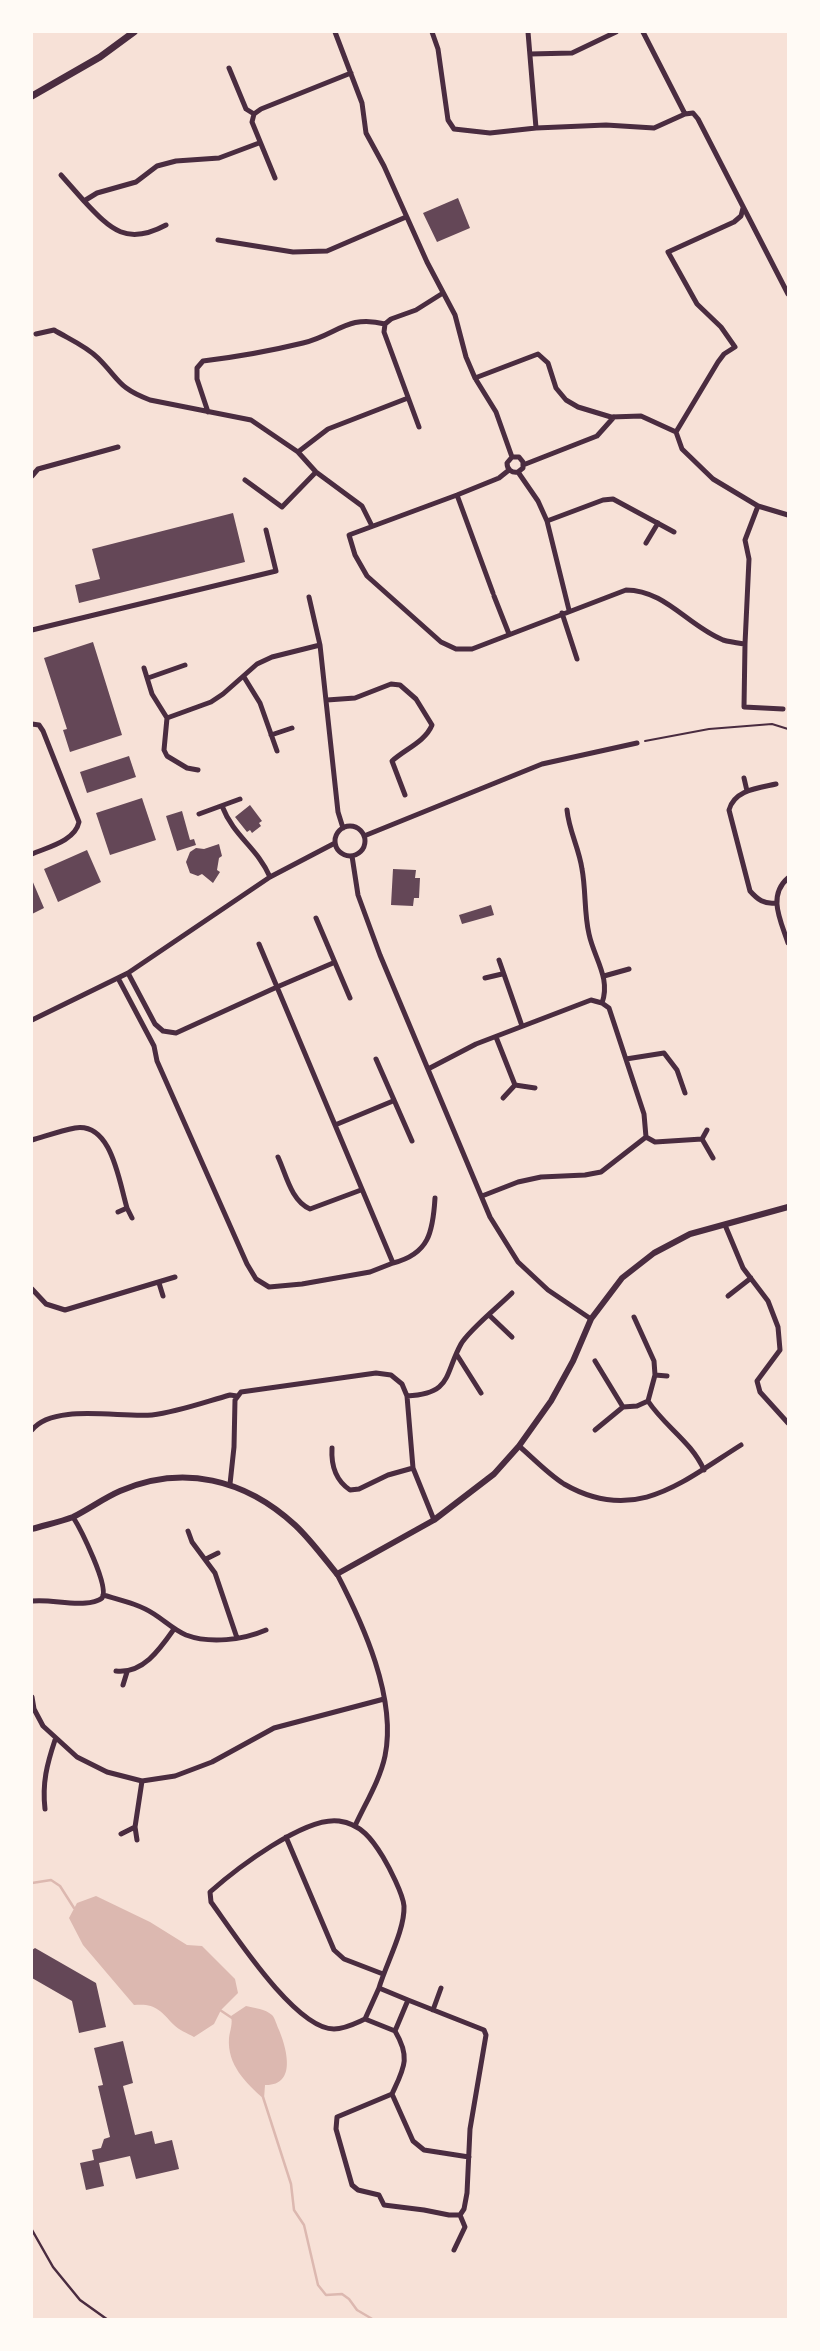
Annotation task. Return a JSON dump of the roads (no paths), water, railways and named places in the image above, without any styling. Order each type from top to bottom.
[{"type":"main road","points":[[32,96],[90,64],[134,32]]},
{"type":"street","points":[[335,32],[362,103],[366,133],[456,316],[466,357],[475,378],[496,412],[512,457]]},
{"type":"street","points":[[432,32],[438,49],[448,120],[454,130],[490,132],[606,125],[654,128],[693,113],[789,294]]},
{"type":"street","points":[[528,32],[536,128]]},
{"type":"street","points":[[530,54],[572,53],[616,32]]},
{"type":"street","points":[[643,32],[685,114]]},
{"type":"street","points":[[229,68],[246,109],[254,114]]},
{"type":"street","points":[[275,178],[251,121],[254,114],[351,73]]},
{"type":"street","points":[[84,201],[97,193],[136,182],[157,166],[176,161],[219,159],[259,143]]},
{"type":"street","points":[[61,176],[109,226],[127,236],[149,234],[166,225]]},
{"type":"street","points":[[676,432],[718,362],[735,346],[721,327],[697,304],[668,252],[734,222],[741,216],[743,208]]},
{"type":"street","points":[[218,240],[293,252],[327,251],[406,217]]},
{"type":"street","points":[[419,427],[384,332],[385,324],[416,310],[443,293]]},
{"type":"street","points":[[208,412],[197,379],[197,368],[202,361],[307,342],[356,321],[368,319],[385,324]]},
{"type":"street","points":[[36,334],[54,330],[97,357],[124,388],[150,400],[251,420],[298,452],[316,472],[362,506],[372,526]]},
{"type":"street","points":[[475,378],[538,354],[548,363],[556,388],[566,400],[599,415],[614,418],[641,416],[676,432],[688,457],[700,464],[713,479],[758,506],[789,515]]},
{"type":"street","points":[[298,452],[328,429],[408,398]]},
{"type":"street","points":[[519,472],[523,465],[597,436],[614,418]]},
{"type":"street","points":[[32,476],[38,470],[118,447]]},
{"type":"street","points":[[512,457],[519,457],[523,465]]},
{"type":"street","points":[[509,470],[507,463],[512,457]]},
{"type":"street","points":[[569,610],[547,521],[538,501],[519,472],[509,470],[499,478],[349,535],[355,555],[367,576],[441,642],[456,649],[464,650],[625,590],[635,590],[668,603],[722,639],[745,644]]},
{"type":"street","points":[[244,480],[282,507],[316,472]]},
{"type":"street","points":[[457,495],[509,634]]},
{"type":"street","points":[[547,521],[603,500],[613,499],[674,532]]},
{"type":"street","points":[[758,506],[746,540],[749,559],[744,707],[783,709]]},
{"type":"street","points":[[646,543],[658,523]]},
{"type":"street","points":[[32,630],[276,571],[266,530]]},
{"type":"street","points":[[309,597],[320,645],[338,812],[343,828]]},
{"type":"street","points":[[562,613],[577,659]]},
{"type":"street","points":[[167,718],[211,702],[257,664],[272,657],[320,645]]},
{"type":"street","points":[[148,678],[186,665]]},
{"type":"street","points":[[144,668],[152,694],[167,718],[164,750],[167,756],[187,768],[198,770]]},
{"type":"street","points":[[244,677],[260,703],[277,751]]},
{"type":"street","points":[[327,699],[355,698],[391,684],[400,685],[416,699],[432,725],[429,733],[392,761],[405,795]]},
{"type":"street","points":[[32,723],[43,731],[79,822],[77,831],[68,838],[32,854]]},
{"type":"street","points":[[271,735],[292,728]]},
{"type":"street","points":[[364,836],[542,764],[637,743]]},
{"type":"street","points":[[744,778],[747,791]]},
{"type":"street","points":[[775,903],[767,904],[757,899],[750,891],[729,810],[731,801],[747,791],[776,784]]},
{"type":"street","points":[[199,814],[240,799]]},
{"type":"street","points":[[222,806],[229,825],[254,850],[270,877]]},
{"type":"street","points":[[567,810],[569,828],[583,872],[589,937],[604,976],[606,991],[601,1003]]},
{"type":"street","points":[[355,827],[364,836],[363,849],[352,856],[339,851],[335,843],[337,834],[343,828],[355,827]]},
{"type":"street","points":[[32,1020],[128,974],[270,877],[335,843]]},
{"type":"street","points":[[352,856],[358,895],[380,956],[490,1217],[518,1262],[548,1290],[591,1319]]},
{"type":"street","points":[[789,878],[782,884],[775,903],[789,943]]},
{"type":"street","points":[[316,918],[350,998]]},
{"type":"street","points":[[259,944],[393,1263]]},
{"type":"street","points":[[499,961],[522,1026]]},
{"type":"street","points":[[128,974],[155,1024],[163,1031],[176,1033],[334,963]]},
{"type":"street","points":[[604,976],[629,969]]},
{"type":"street","points":[[485,978],[502,974]]},
{"type":"street","points":[[118,978],[154,1046],[163,1073],[256,1279],[269,1287],[302,1284],[370,1272],[414,1256],[431,1232],[435,1198]]},
{"type":"street","points":[[428,1069],[476,1044],[522,1026],[591,1000],[601,1003],[609,1008],[618,1042],[644,1114],[646,1137]]},
{"type":"street","points":[[496,1037],[515,1085]]},
{"type":"street","points":[[664,1053],[668,1044]]},
{"type":"street","points":[[626,1059],[664,1053]]},
{"type":"street","points":[[664,1053],[677,1070],[685,1093]]},
{"type":"street","points":[[377,1059],[412,1141]]},
{"type":"street","points":[[515,1085],[535,1087]]},
{"type":"street","points":[[503,1098],[515,1085]]},
{"type":"street","points":[[335,1125],[393,1101]]},
{"type":"street","points":[[32,1140],[77,1128],[89,1129],[99,1135],[107,1144],[132,1218]]},
{"type":"street","points":[[702,1139],[707,1130]]},
{"type":"street","points":[[482,1196],[518,1182],[541,1177],[601,1172],[646,1137]]},
{"type":"street","points":[[646,1137],[655,1142],[702,1139]]},
{"type":"street","points":[[702,1139],[713,1158]]},
{"type":"street","points":[[278,1157],[302,1206],[310,1209],[361,1190]]},
{"type":"street","points":[[337,1574],[434,1520],[494,1474],[519,1446],[556,1391],[573,1361],[591,1319],[622,1278],[654,1252],[690,1234],[789,1207]]},
{"type":"street","points":[[118,1212],[127,1209]]},
{"type":"street","points":[[725,1225],[737,1258],[768,1301],[780,1339],[780,1350],[757,1381],[760,1392],[789,1423]]},
{"type":"street","points":[[32,1289],[46,1304],[65,1310],[175,1277]]},
{"type":"street","points":[[728,1296],[751,1278]]},
{"type":"street","points":[[159,1283],[163,1296]]},
{"type":"street","points":[[407,1396],[436,1390],[448,1379],[463,1342],[512,1293]]},
{"type":"street","points":[[489,1315],[512,1337]]},
{"type":"street","points":[[634,1317],[651,1351],[655,1375],[648,1401],[659,1418],[696,1453],[704,1470]]},
{"type":"street","points":[[457,1355],[481,1393]]},
{"type":"street","points":[[596,1361],[623,1407]]},
{"type":"street","points":[[32,1430],[51,1418],[87,1414],[152,1415],[230,1395],[237,1396],[242,1392],[376,1373],[391,1374],[402,1384],[407,1396],[413,1468],[434,1520]]},
{"type":"street","points":[[655,1375],[667,1376]]},
{"type":"street","points":[[230,1484],[237,1396]]},
{"type":"street","points":[[595,1430],[623,1407],[637,1406],[648,1401]]},
{"type":"street","points":[[519,1446],[563,1483],[600,1499],[623,1502],[641,1500],[664,1492],[741,1445]]},
{"type":"street","points":[[332,1448],[332,1460],[338,1478],[350,1490],[413,1468]]},
{"type":"street","points":[[323,1460],[332,1460]]},
{"type":"street","points":[[32,1529],[73,1517],[120,1491],[154,1480],[188,1476],[230,1484],[264,1501],[295,1525],[337,1574],[368,1641],[384,1699],[387,1732],[385,1756],[355,1826]]},
{"type":"street","points":[[32,1601],[88,1603],[100,1599],[103,1595],[103,1587],[88,1547],[73,1517]]},
{"type":"street","points":[[188,1531],[192,1542],[215,1573],[237,1638]]},
{"type":"street","points":[[206,1559],[218,1553]]},
{"type":"street","points":[[103,1595],[153,1613],[188,1636],[211,1640],[256,1635],[266,1630]]},
{"type":"street","points":[[116,1671],[127,1672],[145,1663],[159,1650],[174,1629]]},
{"type":"street","points":[[256,1635],[257,1642]]},
{"type":"street","points":[[123,1685],[127,1672]]},
{"type":"street","points":[[32,1696],[34,1709],[43,1726],[55,1740],[77,1757],[107,1772],[142,1781],[175,1776],[212,1762],[274,1728],[384,1699]]},
{"type":"street","points":[[45,1809],[42,1788],[55,1740]]},
{"type":"street","points":[[137,1840],[135,1827],[142,1781]]},
{"type":"street","points":[[326,1821],[355,1826],[372,1839],[386,1862],[404,1903],[403,1918],[366,2018],[350,2026],[334,2029],[319,2025],[298,2011],[258,1966],[211,1902],[211,1892],[218,1885],[286,1837],[326,1821]]},
{"type":"street","points":[[121,1834],[135,1827]]},
{"type":"street","points":[[286,1837],[334,1950],[344,1959],[383,1974]]},
{"type":"street","points":[[379,1988],[484,2030],[486,2035],[472,2116],[467,2193],[460,2215]]},
{"type":"street","points":[[433,2010],[441,1988]]},
{"type":"street","points":[[395,2031],[408,2000]]},
{"type":"street","points":[[366,2018],[395,2031],[405,2053],[404,2069],[392,2094],[337,2117],[336,2129],[352,2185],[358,2190],[379,2195],[384,2205],[460,2215]]},
{"type":"street","points":[[392,2094],[413,2141],[424,2150],[469,2157]]},
{"type":"street","points":[[454,2250],[464,2227],[460,2215]]},
{"type":"lane","points":[[32,2230],[53,2267],[80,2300],[108,2319]]},
{"type":"waterway","points":[[32,1883],[51,1880],[60,1886],[74,1908]]},
{"type":"waterway","points":[[220,2010],[232,2018]]},
{"type":"waterway","points":[[263,2097],[291,2184],[294,2210],[304,2225],[318,2285],[326,2295],[342,2294],[357,2310],[374,2320]]}]
